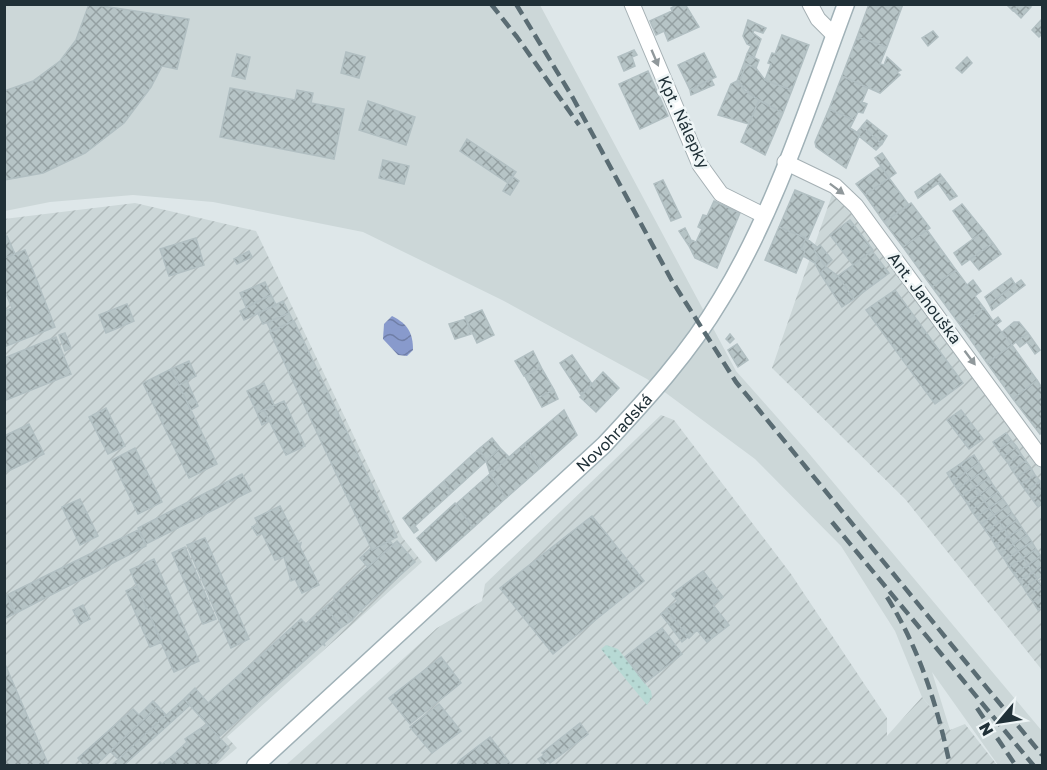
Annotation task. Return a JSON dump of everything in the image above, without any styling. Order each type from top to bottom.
[{"type":"main road","name":"Novohradská","points":[[255,765],[565,482],[639,407],[701,331],[747,254],[786,162],[846,4]]},
{"type":"street","name":"Kpt. Nálepky","points":[[632,4],[700,165],[722,194],[764,215]]},
{"type":"street","points":[[810,4],[818,19],[834,35]]},
{"type":"street","name":"Ant. Janouška","points":[[786,162],[835,186],[856,206],[1042,459]]},
{"type":"shaded area","points":[[5,5],[540,5],[736,371],[806,450],[1042,731],[1042,765],[998,765],[932,672],[950,730],[922,697],[895,631],[841,546],[755,459],[647,379],[502,300],[363,232],[213,202],[133,195],[50,202],[5,211]]},
{"type":"shaded area","points":[[835,186],[1042,459],[1042,670],[905,499],[772,368]]},
{"type":"shaded area","points":[[135,203],[256,231],[402,537],[422,562],[227,737],[237,748],[217,765],[5,765],[4,219]]},
{"type":"shaded area","points":[[661,415],[674,420],[791,574],[887,718],[887,736],[922,697],[950,730],[965,724],[997,765],[285,766],[437,628],[482,601],[485,584]]},
{"type":"green space","points":[[606,645],[618,649],[651,691],[652,697],[647,705],[601,649]]},
{"type":"water","points":[[392,316],[402,322],[411,334],[413,350],[407,356],[398,355],[383,339],[384,324]]},
{"type":"building","points":[[89,4],[189,19],[177,69],[162,66],[151,87],[124,123],[85,153],[43,173],[4,180],[4,91],[33,81],[60,61],[76,40]]},
{"type":"building","points":[[678,4],[685,4],[699,27],[668,41],[664,31],[656,35],[650,21],[672,11],[671,8]]},
{"type":"building","points":[[869,4],[903,4],[887,47],[857,37]]},
{"type":"building","points":[[1006,4],[1020,4],[1013,11]]},
{"type":"building","points":[[1020,4],[1031,7],[1021,18],[1014,11]]},
{"type":"building","points":[[1042,19],[1042,34],[1039,37],[1032,30]]},
{"type":"building","points":[[748,20],[766,28],[763,33],[754,30],[753,33],[761,39],[754,58],[747,54],[751,46],[747,44],[743,36]]},
{"type":"building","points":[[933,31],[938,37],[928,46],[922,38]]},
{"type":"building","points":[[782,35],[809,45],[792,90],[765,80],[771,64],[768,63],[772,53],[775,54]]},
{"type":"building","points":[[857,37],[887,47],[880,64],[884,65],[887,57],[901,70],[897,72],[900,75],[880,93],[842,76]]},
{"type":"building","points":[[634,50],[637,55],[632,57],[635,66],[624,71],[618,57]]},
{"type":"building","points":[[346,52],[365,57],[359,78],[341,73]]},
{"type":"building","points":[[704,53],[716,77],[690,90],[678,65]]},
{"type":"building","points":[[237,54],[250,57],[245,79],[232,76]]},
{"type":"building","points":[[747,54],[759,60],[756,68],[744,63]]},
{"type":"building","points":[[967,57],[972,63],[962,73],[956,68]]},
{"type":"building","points":[[744,63],[746,64],[739,83],[737,81]]},
{"type":"building","points":[[746,64],[756,68],[765,80],[792,90],[783,113],[758,100],[739,83]]},
{"type":"building","points":[[648,71],[668,116],[640,129],[619,84]]},
{"type":"building","points":[[842,76],[868,88],[862,102],[867,104],[863,113],[858,112],[854,120],[829,109]]},
{"type":"building","points":[[711,79],[714,85],[691,95],[690,90]]},
{"type":"building","points":[[737,81],[745,91],[759,100],[749,124],[718,115],[731,84]]},
{"type":"building","points":[[230,88],[295,100],[297,90],[313,93],[311,103],[344,109],[334,159],[220,137]]},
{"type":"building","points":[[759,100],[783,113],[765,155],[741,142]]},
{"type":"building","points":[[368,101],[415,117],[406,145],[359,130]]},
{"type":"building","points":[[829,109],[854,120],[850,128],[860,134],[846,168],[816,147],[815,142]]},
{"type":"building","points":[[867,120],[887,136],[882,144],[862,126]]},
{"type":"building","points":[[862,126],[882,144],[876,150],[859,136],[857,132]]},
{"type":"building","points":[[467,139],[516,172],[508,183],[460,151]]},
{"type":"building","points":[[882,153],[896,173],[889,178],[875,158]]},
{"type":"building","points":[[383,160],[409,166],[404,184],[379,178]]},
{"type":"building","points":[[881,166],[889,178],[865,195],[856,184]]},
{"type":"building","points":[[940,174],[944,179],[918,198],[915,192]]},
{"type":"building","points":[[512,176],[519,181],[510,195],[503,191]]},
{"type":"building","points":[[889,178],[909,205],[884,222],[865,195]]},
{"type":"building","points":[[944,179],[957,196],[950,200],[938,183]]},
{"type":"building","points":[[663,180],[681,217],[671,221],[654,184]]},
{"type":"building","points":[[795,190],[824,202],[808,239],[779,227]]},
{"type":"building","points":[[714,201],[740,213],[717,268],[695,258],[689,246],[691,240],[696,242],[702,229],[698,227],[703,215],[707,216]]},
{"type":"building","points":[[911,203],[930,228],[903,247],[884,222]]},
{"type":"building","points":[[962,204],[984,231],[973,239],[953,211]]},
{"type":"building","points":[[850,220],[873,250],[853,265],[830,235]]},
{"type":"building","points":[[779,227],[806,238],[801,249],[805,251],[796,273],[765,260]]},
{"type":"building","points":[[685,228],[691,240],[689,246],[679,231]]},
{"type":"building","points":[[927,230],[956,270],[932,287],[903,247]]},
{"type":"building","points":[[984,231],[993,243],[962,265],[954,253]]},
{"type":"building","points":[[7,236],[15,254],[4,258],[4,237]]},
{"type":"building","points":[[196,238],[204,265],[169,276],[160,249]]},
{"type":"building","points":[[806,238],[817,247],[814,250],[819,258],[815,263],[803,256],[805,251],[801,249]]},
{"type":"building","points":[[993,243],[1001,254],[979,270],[970,259]]},
{"type":"building","points":[[820,245],[832,260],[826,266],[814,250]]},
{"type":"building","points":[[25,250],[55,327],[4,347],[4,311],[12,308],[4,289],[4,258]]},
{"type":"building","points":[[249,251],[252,257],[237,264],[234,259]]},
{"type":"building","points":[[872,251],[889,273],[854,299],[838,276]]},
{"type":"building","points":[[819,258],[826,267],[820,273],[815,263]]},
{"type":"building","points":[[826,267],[838,276],[854,299],[842,307],[820,273]]},
{"type":"building","points":[[956,270],[967,285],[973,280],[981,291],[975,296],[984,308],[960,325],[932,287]]},
{"type":"building","points":[[1011,278],[1015,284],[989,304],[985,297]]},
{"type":"building","points":[[1021,280],[1025,285],[992,310],[989,304]]},
{"type":"building","points":[[265,282],[271,295],[246,307],[240,293]]},
{"type":"building","points":[[895,290],[963,383],[935,404],[866,310]]},
{"type":"building","points":[[271,295],[276,305],[244,320],[240,311]]},
{"type":"building","points":[[283,301],[289,313],[263,324],[258,313]]},
{"type":"building","points":[[127,304],[134,321],[106,333],[99,315]]},
{"type":"building","points":[[984,308],[993,321],[998,317],[1001,321],[996,325],[1012,345],[987,363],[960,325]]},
{"type":"building","points":[[482,310],[494,335],[477,343],[465,317]]},
{"type":"building","points":[[289,313],[293,321],[271,331],[267,323]]},
{"type":"building","points":[[466,319],[471,334],[455,339],[449,324]]},
{"type":"building","points":[[294,321],[397,537],[372,550],[270,332]]},
{"type":"building","points":[[1014,322],[1019,322],[1028,333],[1012,345],[1002,332]]},
{"type":"building","points":[[65,333],[71,348],[65,351],[59,335]]},
{"type":"building","points":[[1028,333],[1040,350],[1035,354],[1027,342],[1020,347],[1016,342]]},
{"type":"building","points":[[730,334],[734,339],[730,343],[726,339]]},
{"type":"building","points":[[56,337],[71,374],[4,401],[4,358]]},
{"type":"building","points":[[737,344],[748,360],[738,367],[728,350]]},
{"type":"building","points":[[1012,345],[1037,380],[1013,399],[987,363]]},
{"type":"building","points":[[533,351],[541,367],[524,376],[515,361]]},
{"type":"building","points":[[572,355],[592,384],[581,395],[560,363]]},
{"type":"building","points":[[189,361],[196,376],[179,385],[171,369]]},
{"type":"building","points":[[541,367],[554,390],[537,398],[525,376]]},
{"type":"building","points":[[171,369],[217,464],[189,478],[143,383]]},
{"type":"building","points":[[603,372],[619,388],[596,412],[580,397]]},
{"type":"building","points":[[1037,380],[1042,388],[1042,432],[1040,434],[1013,399]]},
{"type":"building","points":[[187,381],[198,406],[191,410],[179,385]]},
{"type":"building","points":[[264,383],[274,405],[257,413],[247,391]]},
{"type":"building","points":[[554,390],[558,399],[542,407],[537,398]]},
{"type":"building","points":[[284,401],[305,446],[286,455],[264,410]]},
{"type":"building","points":[[106,408],[125,446],[108,454],[89,417]]},
{"type":"building","points":[[264,410],[269,421],[262,425],[257,413]]},
{"type":"building","points":[[564,410],[577,435],[540,468],[524,444]]},
{"type":"building","points":[[961,410],[983,439],[969,449],[947,420]]},
{"type":"building","points":[[29,424],[44,454],[4,473],[4,436]]},
{"type":"building","points":[[1006,433],[1012,441],[998,450],[993,442]]},
{"type":"building","points":[[492,438],[500,448],[486,461],[479,449]]},
{"type":"building","points":[[1012,441],[1017,447],[1003,457],[998,450]]},
{"type":"building","points":[[524,444],[540,468],[506,498],[490,474]]},
{"type":"building","points":[[1017,447],[1021,454],[1008,463],[1003,457]]},
{"type":"building","points":[[135,448],[162,502],[138,514],[112,460]]},
{"type":"building","points":[[500,448],[509,457],[490,474],[486,461]]},
{"type":"building","points":[[479,449],[486,461],[451,493],[444,481]]},
{"type":"building","points":[[1021,454],[1026,461],[1012,470],[1008,463]]},
{"type":"building","points":[[974,455],[979,463],[966,472],[960,464]]},
{"type":"building","points":[[1026,461],[1031,468],[1017,477],[1012,470]]},
{"type":"building","points":[[979,463],[984,471],[970,480],[966,472]]},
{"type":"building","points":[[960,464],[966,472],[952,481],[947,473]]},
{"type":"building","points":[[1031,468],[1035,475],[1021,484],[1017,477]]},
{"type":"building","points":[[984,471],[989,478],[975,487],[970,480]]},
{"type":"building","points":[[966,472],[970,480],[957,489],[952,481]]},
{"type":"building","points":[[242,474],[251,491],[146,544],[138,528]]},
{"type":"building","points":[[490,474],[506,498],[473,528],[456,504]]},
{"type":"building","points":[[1035,475],[1040,481],[1026,491],[1021,484]]},
{"type":"building","points":[[989,478],[993,485],[980,494],[975,487]]},
{"type":"building","points":[[970,480],[975,487],[962,496],[957,489]]},
{"type":"building","points":[[444,481],[451,493],[415,526],[418,530],[414,533],[403,518]]},
{"type":"building","points":[[1040,481],[1042,492],[1032,499],[1026,491]]},
{"type":"building","points":[[993,485],[998,492],[985,501],[980,494]]},
{"type":"building","points":[[975,487],[980,494],[967,503],[962,496]]},
{"type":"building","points":[[998,492],[1003,499],[989,508],[985,501]]},
{"type":"building","points":[[1042,492],[1042,504],[1038,507],[1032,499]]},
{"type":"building","points":[[980,494],[985,501],[971,510],[967,503]]},
{"type":"building","points":[[80,499],[98,536],[80,545],[62,507]]},
{"type":"building","points":[[1003,499],[1008,506],[994,515],[989,508]]},
{"type":"building","points":[[985,501],[989,508],[976,517],[971,510]]},
{"type":"building","points":[[455,503],[473,528],[436,561],[417,538]]},
{"type":"building","points":[[280,506],[299,544],[301,543],[300,547],[319,585],[302,593],[295,579],[291,581],[284,557],[275,560],[262,533],[257,535],[252,527],[258,524],[255,518]]},
{"type":"building","points":[[1008,506],[1012,513],[999,522],[994,515]]},
{"type":"building","points":[[989,508],[994,515],[981,524],[976,517]]},
{"type":"building","points":[[1012,513],[1017,520],[1004,529],[999,522]]},
{"type":"building","points":[[994,515],[999,522],[986,531],[981,524]]},
{"type":"building","points":[[592,516],[644,581],[553,654],[500,588]]},
{"type":"building","points":[[1017,520],[1022,528],[1009,536],[1004,529]]},
{"type":"building","points":[[999,522],[1004,529],[991,538],[986,531]]},
{"type":"building","points":[[1022,528],[1027,535],[1013,544],[1009,536]]},
{"type":"building","points":[[1004,529],[1009,536],[995,545],[991,538]]},
{"type":"building","points":[[138,530],[146,546],[16,613],[11,608],[7,595]]},
{"type":"building","points":[[1027,535],[1032,542],[1018,551],[1013,544]]},
{"type":"building","points":[[1009,536],[1013,544],[1000,553],[995,545]]},
{"type":"building","points":[[205,538],[249,639],[231,648],[187,545]]},
{"type":"building","points":[[390,541],[393,545],[368,567],[360,558],[371,548],[372,550]]},
{"type":"building","points":[[397,541],[415,562],[352,620],[334,600],[334,596]]},
{"type":"building","points":[[1032,542],[1036,549],[1023,558],[1018,551]]},
{"type":"building","points":[[1013,544],[1018,551],[1005,560],[1000,553]]},
{"type":"building","points":[[185,547],[216,619],[203,624],[172,553]]},
{"type":"building","points":[[1036,549],[1041,556],[1028,565],[1023,558]]},
{"type":"building","points":[[1018,551],[1023,558],[1009,567],[1005,560]]},
{"type":"building","points":[[1041,556],[1042,565],[1033,572],[1028,565]]},
{"type":"building","points":[[1023,558],[1028,565],[1014,574],[1009,567]]},
{"type":"building","points":[[154,559],[199,661],[174,672],[130,570]]},
{"type":"building","points":[[1028,565],[1033,572],[1019,581],[1014,574]]},
{"type":"building","points":[[1042,565],[1042,576],[1037,579],[1033,572]]},
{"type":"building","points":[[703,571],[723,597],[713,605],[729,625],[707,642],[697,630],[689,638],[666,609],[678,601],[672,594]]},
{"type":"building","points":[[1033,572],[1037,579],[1024,588],[1019,581]]},
{"type":"building","points":[[1037,579],[1042,586],[1028,595],[1024,588]]},
{"type":"building","points":[[137,586],[162,642],[150,647],[126,591]]},
{"type":"building","points":[[1042,586],[1042,596],[1033,602],[1028,595]]},
{"type":"building","points":[[7,595],[16,613],[4,619],[4,596]]},
{"type":"building","points":[[1042,596],[1042,607],[1038,610],[1033,602]]},
{"type":"building","points":[[334,600],[352,620],[342,627],[325,607]]},
{"type":"building","points":[[83,605],[90,619],[80,624],[73,610]]},
{"type":"building","points":[[325,607],[342,627],[324,643],[325,646],[323,644],[219,737],[184,699],[195,688],[208,703],[301,619],[306,624]]},
{"type":"building","points":[[667,610],[688,637],[682,642],[661,614]]},
{"type":"building","points":[[662,628],[682,654],[645,683],[625,657]]},
{"type":"building","points":[[441,657],[461,683],[410,724],[389,698]]},
{"type":"building","points":[[4,662],[49,766],[4,766]]},
{"type":"building","points":[[184,699],[190,705],[157,735],[151,729]]},
{"type":"building","points":[[153,701],[158,706],[95,766],[85,766],[78,758],[133,709],[139,715]]},
{"type":"building","points":[[439,704],[461,731],[432,753],[410,727]]},
{"type":"building","points":[[158,706],[166,715],[118,759],[110,751]]},
{"type":"building","points":[[580,723],[588,734],[550,763],[548,761],[543,765],[538,759],[544,755],[542,753]]},
{"type":"building","points":[[207,724],[229,748],[213,766],[180,766],[172,756],[187,742],[185,739]]},
{"type":"building","points":[[151,729],[157,735],[123,766],[111,766]]},
{"type":"building","points":[[490,737],[512,766],[456,766],[460,760]]},
{"type":"building","points":[[172,756],[180,766],[156,766],[160,762],[162,764]]},
{"type":"railway","points":[[491,4],[579,125]]},
{"type":"railway","points":[[516,4],[573,98],[672,281],[736,382],[1042,755]]},
{"type":"railway","points":[[832,522],[1034,766]]},
{"type":"railway","points":[[887,597],[909,637],[926,678],[940,722],[950,766]]},
{"type":"railway","points":[[977,708],[1016,766]]}]
